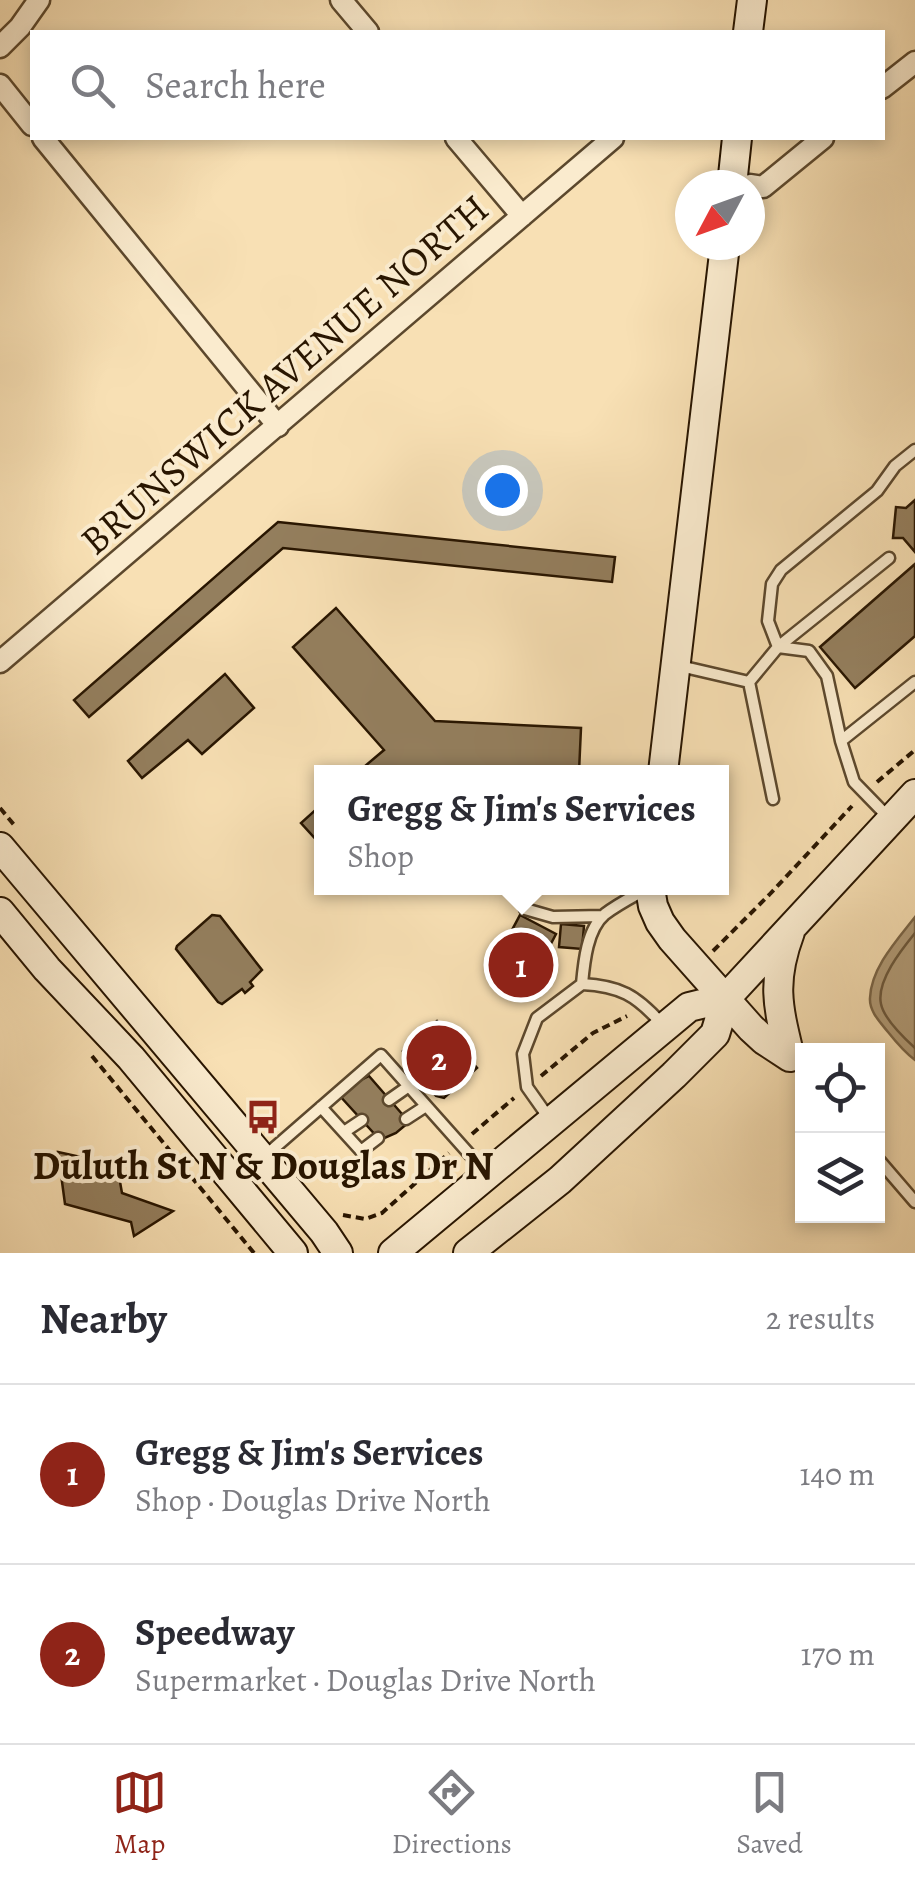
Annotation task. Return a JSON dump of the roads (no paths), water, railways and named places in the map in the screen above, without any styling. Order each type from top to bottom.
[{"type":"street","points":[[0,47],[39,0]]},
{"type":"street","points":[[341,0],[366,30]]},
{"type":"street","points":[[748,30],[752,0]]},
{"type":"street","points":[[885,86],[915,62]]},
{"type":"street","points":[[0,85],[30,122]]},
{"type":"street","points":[[45,140],[278,426]]},
{"type":"street","points":[[458,140],[522,216]]},
{"type":"street","name":"BRUNSWICK AVENUE NORTH","points":[[0,662],[612,140]]},
{"type":"street","points":[[737,140],[740,170]]},
{"type":"street","points":[[765,185],[820,140]]},
{"type":"street","points":[[664,765],[723,260]]},
{"type":"street","points":[[468,1253],[560,1180],[715,1034],[726,998],[915,794]]},
{"type":"street","points":[[0,847],[338,1253]]},
{"type":"street","points":[[651,895],[660,922],[672,939],[764,1040],[795,1064]]},
{"type":"street","points":[[0,912],[48,970],[131,1058],[293,1253]]},
{"type":"street","points":[[792,925],[780,957],[776,986],[778,1009],[795,1062]]},
{"type":"street","points":[[393,1253],[690,1007],[726,998]]},
{"type":"lane","points":[[778,647],[768,620],[772,584],[782,570],[878,492],[895,466],[915,450]]},
{"type":"lane","points":[[749,682],[778,647],[889,558]]},
{"type":"lane","points":[[778,647],[810,651],[827,676],[854,782],[890,819]]},
{"type":"lane","points":[[674,665],[749,682]]},
{"type":"lane","points":[[749,682],[772,799]]},
{"type":"lane","points":[[841,741],[915,682]]},
{"type":"lane","points":[[525,909],[553,917],[602,916],[637,895]]},
{"type":"lane","points":[[582,984],[585,956],[602,916]]},
{"type":"lane","points":[[551,1122],[527,1088],[523,1054],[537,1018],[582,984],[611,986],[646,1006],[664,1027]]},
{"type":"lane","points":[[262,1158],[381,1055],[488,1175]]},
{"type":"lane","points":[[390,1100],[409,1086]]},
{"type":"lane","points":[[406,1119],[426,1106]]},
{"type":"lane","points":[[321,1107],[360,1151],[378,1138]]},
{"type":"lane","points":[[344,1132],[362,1120]]},
{"type":"lane","points":[[885,1167],[915,1202]]},
{"type":"water","points":[[915,917],[915,1060],[879,1020],[870,998],[880,965]]},
{"type":"place","name":"Gregg & Jim's Services","points":[[521,965]]},
{"type":"place","name":"Speedway","points":[[439,1058]]},
{"type":"place","name":"Duluth St N & Douglas Dr N","points":[[263,1117]]}]
